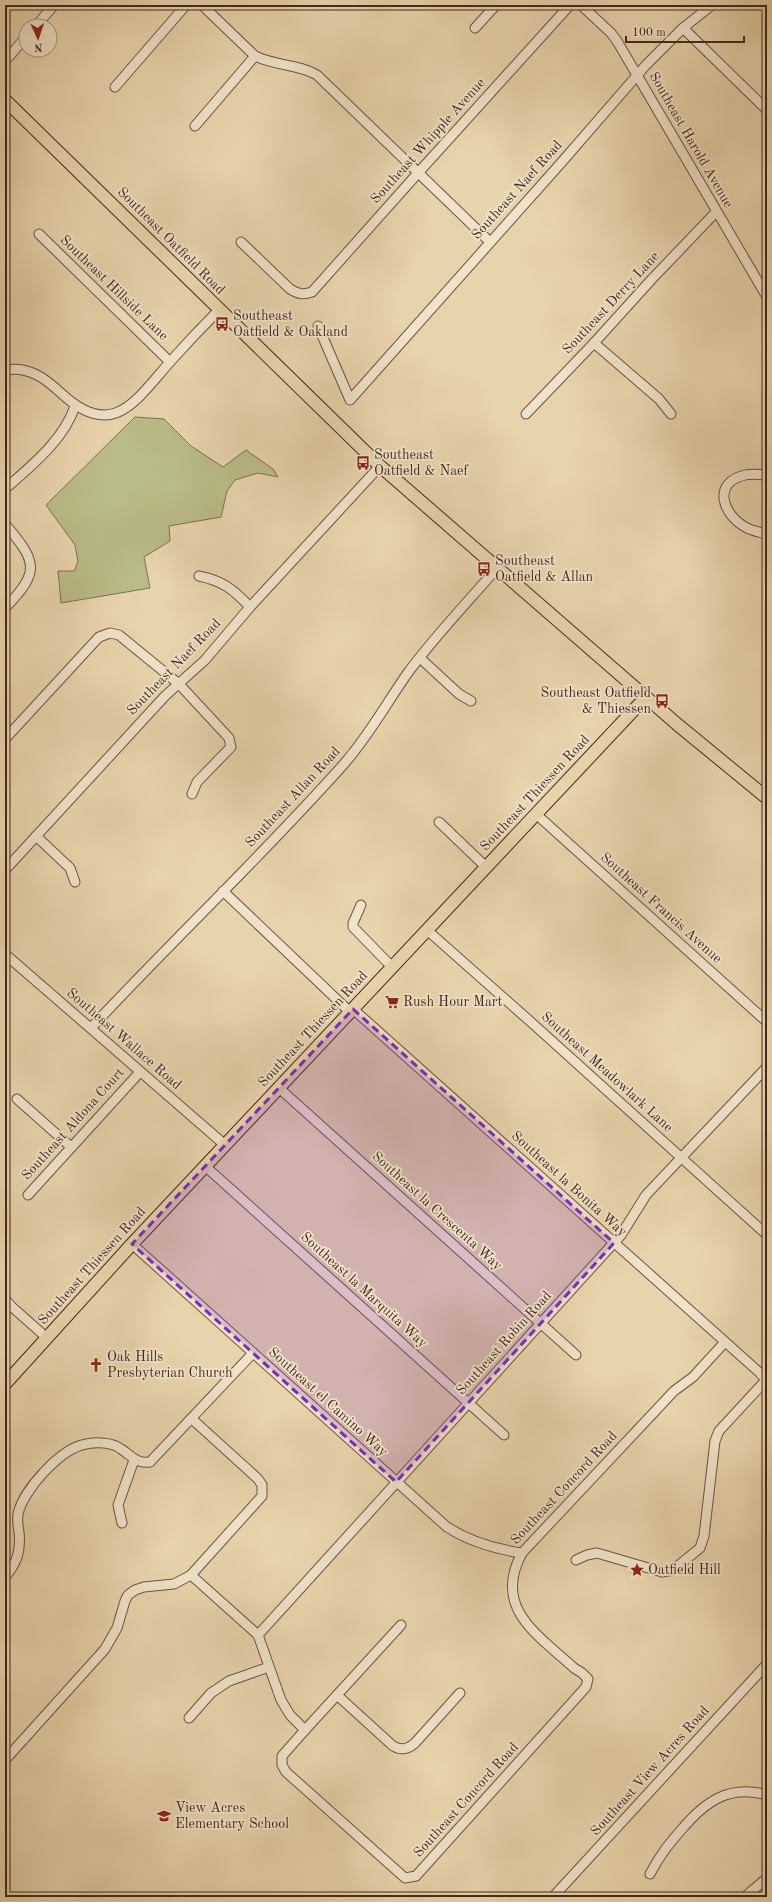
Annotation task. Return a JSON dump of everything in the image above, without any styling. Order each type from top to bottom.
[{"type":"main road","name":"Southeast Oatfield Road","points":[[5,100],[380,466],[646,697],[767,798]]},
{"type":"main road","name":"Southeast Thiessen Road","points":[[5,1384],[225,1144],[646,697]]},
{"type":"street","points":[[43,18],[54,5]]},
{"type":"street","points":[[115,87],[186,5]]},
{"type":"street","points":[[202,5],[255,56],[264,61],[304,70],[317,75],[490,242]]},
{"type":"street","points":[[474,28],[496,5]]},
{"type":"street","name":"Southeast Whipple Avenue","points":[[241,242],[290,289],[297,293],[306,294],[312,292],[570,5]]},
{"type":"street","name":"Southeast Harold Avenue","points":[[581,5],[611,33],[638,75],[716,212],[767,297]]},
{"type":"street","name":"Southeast Naef Road","points":[[318,326],[350,400],[661,48],[712,5]]},
{"type":"street","points":[[683,28],[767,110]]},
{"type":"street","points":[[5,61],[18,46]]},
{"type":"street","points":[[194,126],[255,56]]},
{"type":"street","name":"Southeast Derry Lane","points":[[526,414],[716,212]]},
{"type":"street","name":"Southeast Hillside Lane","points":[[39,234],[170,362]]},
{"type":"street","points":[[5,370],[26,370],[42,376],[75,406],[97,415],[110,415],[122,411],[136,402],[170,362],[219,310]]},
{"type":"street","points":[[594,343],[659,399],[671,414]]},
{"type":"street","points":[[5,490],[52,444],[69,421],[75,406]]},
{"type":"street","name":"Southeast Naef Road","points":[[5,870],[160,701],[205,660],[250,607],[380,466]]},
{"type":"street","points":[[765,534],[747,528],[727,511],[724,497],[725,489],[732,479],[752,474],[767,475]]},
{"type":"street","points":[[5,524],[25,548],[30,560],[31,568],[27,583],[5,608]]},
{"type":"street","name":"Southeast Allan Road","points":[[91,1028],[351,756],[420,658],[496,568]]},
{"type":"street","points":[[198,576],[215,579],[240,596],[250,607]]},
{"type":"street","points":[[5,739],[99,637],[110,633],[119,635],[179,684],[229,738],[231,747],[197,782],[192,794]]},
{"type":"street","points":[[420,658],[459,694],[471,701]]},
{"type":"street","name":"Southeast Francis Avenue","points":[[536,814],[767,1022]]},
{"type":"street","points":[[439,822],[486,867]]},
{"type":"street","points":[[36,836],[70,868],[75,882]]},
{"type":"street","name":"Southeast la Bonita Way","points":[[223,891],[351,1010],[767,1380]]},
{"type":"street","points":[[361,905],[353,923],[354,927],[392,967]]},
{"type":"street","name":"Southeast Meadowlark Lane","points":[[426,930],[767,1235]]},
{"type":"street","name":"Southeast Wallace Road","points":[[5,954],[225,1144]]},
{"type":"street","name":"Southeast Robin Road","points":[[258,1635],[614,1243],[631,1221],[646,1195],[767,1067]]},
{"type":"street","name":"Southeast Aldona Court","points":[[28,1195],[70,1146],[140,1072]]},
{"type":"street","name":"Southeast la Crescenta Way","points":[[279,1088],[576,1355]]},
{"type":"street","points":[[17,1099],[70,1146]]},
{"type":"street","name":"Southeast la Marquita Way","points":[[205,1166],[504,1435]]},
{"type":"street","name":"Southeast el Camino Way","points":[[132,1244],[447,1527],[459,1535],[490,1547],[522,1553]]},
{"type":"street","points":[[5,1299],[47,1338]]},
{"type":"street","name":"Southeast Concord Road","points":[[305,1730],[282,1756],[282,1766],[286,1772],[405,1878],[409,1879],[416,1876],[586,1687],[588,1679],[582,1672],[574,1668],[529,1627],[518,1613],[512,1598],[512,1582],[516,1566],[522,1553],[674,1391],[693,1377],[725,1342]]},
{"type":"street","points":[[5,1577],[14,1567],[19,1552],[17,1520],[22,1503],[30,1489],[61,1456],[84,1444],[103,1443],[121,1448],[134,1460],[143,1463],[150,1462],[192,1419],[252,1353]]},
{"type":"street","points":[[576,1560],[587,1554],[597,1553],[662,1572],[668,1572],[673,1570],[700,1548],[704,1536],[715,1441],[723,1425],[767,1380]]},
{"type":"street","points":[[5,1760],[105,1649],[117,1628],[128,1595],[135,1590],[144,1587],[174,1584],[191,1575],[258,1502],[263,1492],[262,1485],[258,1479],[192,1419]]},
{"type":"street","points":[[122,1523],[118,1505],[134,1460]]},
{"type":"street","points":[[191,1575],[258,1635],[284,1708],[305,1730],[401,1625]]},
{"type":"street","name":"Southeast View Acres Road","points":[[553,1897],[767,1664]]},
{"type":"street","points":[[189,1718],[211,1693],[220,1686],[239,1676],[269,1667]]},
{"type":"street","points":[[337,1695],[394,1746],[403,1749],[409,1748],[415,1743],[460,1694]]},
{"type":"street","points":[[650,1874],[660,1853],[692,1818],[712,1801],[723,1796],[739,1792],[752,1792],[767,1795]]},
{"type":"street","points":[[746,1896],[767,1878]]},
{"type":"highlighted area","points":[[353,1009],[614,1243],[396,1482],[132,1244]]},
{"type":"green space","points":[[135,417],[164,419],[191,446],[223,467],[246,450],[273,469],[278,477],[258,473],[235,480],[227,491],[221,517],[169,526],[170,541],[144,557],[150,588],[61,603],[58,571],[74,571],[78,562],[75,545],[46,505]]},
{"type":"place","name":"Southeast Oatfield & Oakland","points":[[222,324]]},
{"type":"place","name":"Southeast Oatfield & Naef","points":[[363,463]]},
{"type":"place","name":"Southeast Oatfield & Allan","points":[[484,569]]},
{"type":"place","name":"Southeast Oatfield & Thiessen","points":[[662,701]]},
{"type":"place","name":"Rush Hour Mart","points":[[392,1002]]},
{"type":"place","name":"Oak Hills Presbyterian Church","points":[[96,1365]]},
{"type":"place","name":"Oatfield Hill","points":[[637,1570]]},
{"type":"place","name":"View Acres Elementary School","points":[[164,1816]]}]
